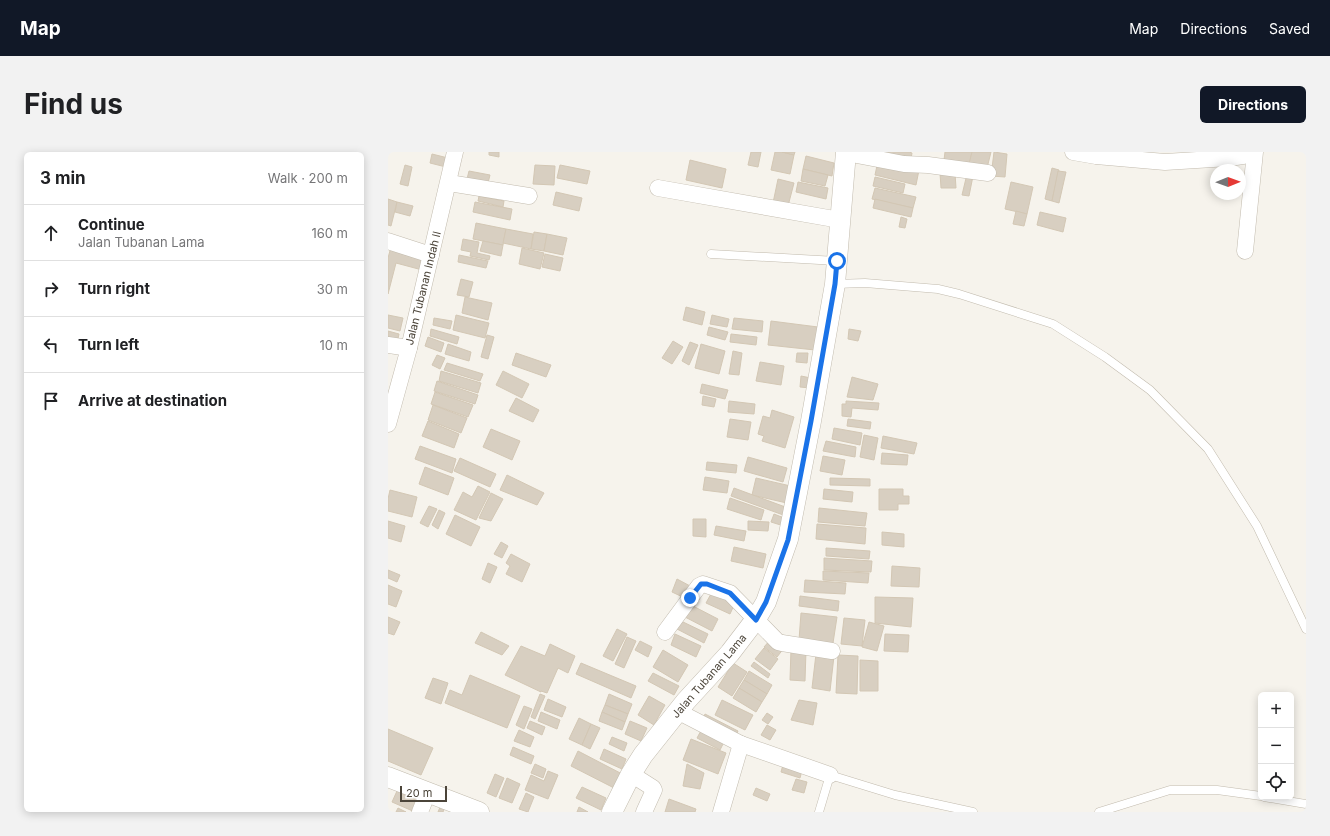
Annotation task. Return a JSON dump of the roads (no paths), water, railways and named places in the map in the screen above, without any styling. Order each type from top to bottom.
[{"type":"street","name":"Jalan Tubanan Indah II","points":[[388,424],[449,183],[455,152]]},
{"type":"street","points":[[1073,152],[1096,156],[1164,162],[1228,158],[1244,156],[1252,152]]},
{"type":"street","points":[[1245,251],[1255,152]]},
{"type":"street","points":[[846,153],[904,164],[928,165],[988,172]]},
{"type":"street","name":"Jalan Tubanan Lama","points":[[613,812],[631,774],[644,755],[677,711],[730,654],[756,620],[766,602],[788,540],[835,284],[846,153]]},
{"type":"street","points":[[449,183],[529,196]]},
{"type":"street","points":[[658,188],[840,220]]},
{"type":"street","points":[[388,242],[431,255]]},
{"type":"street","points":[[388,345],[408,348]]},
{"type":"street","points":[[665,632],[699,586],[703,584],[730,593],[778,642],[832,651]]},
{"type":"street","points":[[677,711],[741,744],[830,775]]},
{"type":"street","points":[[721,812],[741,744]]},
{"type":"street","points":[[631,774],[654,790],[644,812]]},
{"type":"street","points":[[388,777],[479,812]]},
{"type":"street","points":[[420,812],[428,792]]},
{"type":"lane","points":[[711,254],[837,261]]},
{"type":"lane","points":[[835,284],[865,283],[938,289],[959,294],[1053,324],[1105,357],[1144,385],[1208,449],[1257,526],[1306,628]]},
{"type":"lane","points":[[819,812],[830,775],[894,795],[973,812]]},
{"type":"lane","points":[[1099,812],[1170,790],[1217,790],[1258,796]]},
{"type":"lane","points":[[1282,800],[1306,804]]}]
